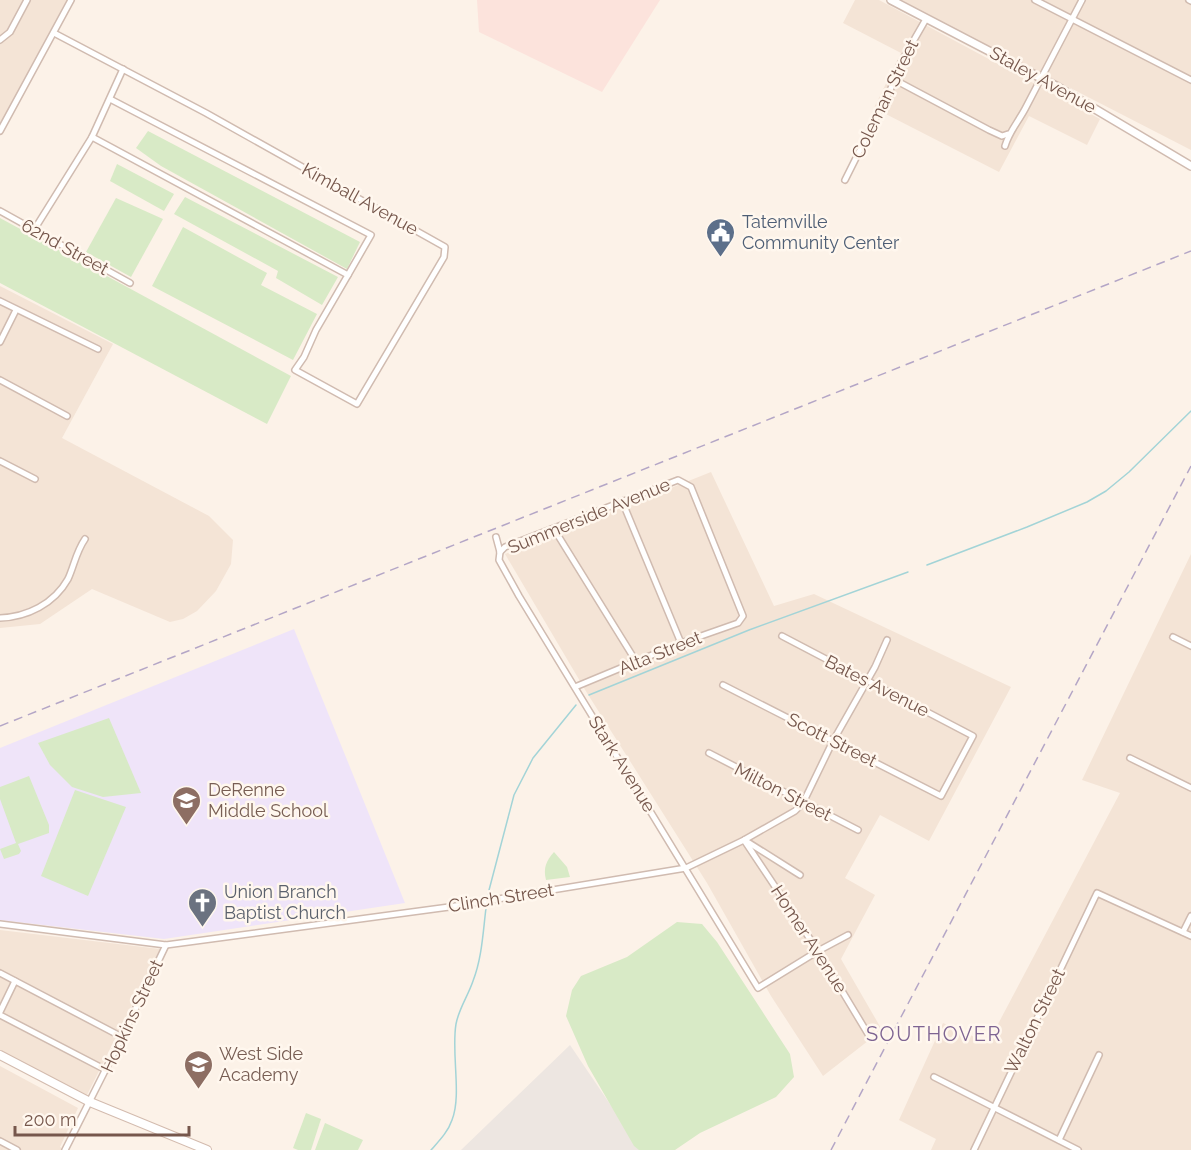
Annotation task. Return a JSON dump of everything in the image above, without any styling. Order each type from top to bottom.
[{"type":"main road","points":[[0,1055],[90,1102],[207,1150]]},
{"type":"street","points":[[0,131],[71,0]]},
{"type":"street","name":"Staley Avenue","points":[[891,0],[1041,78],[1191,166]]},
{"type":"street","points":[[1035,0],[1191,80]]},
{"type":"street","points":[[895,80],[989,130],[1002,136],[1008,134],[1012,132],[1082,0]]},
{"type":"street","points":[[0,40],[10,32],[26,1]]},
{"type":"street","name":"Coleman Street","points":[[845,180],[895,80],[898,66],[926,19]]},
{"type":"street","name":"Kimball Avenue","points":[[54,33],[206,113],[445,247],[444,257],[357,404],[295,370],[348,274]]},
{"type":"street","points":[[34,230],[92,137],[123,69]]},
{"type":"street","points":[[92,137],[348,274],[371,234],[110,99]]},
{"type":"street","points":[[1005,146],[1008,134]]},
{"type":"street","name":"62nd Street","points":[[0,211],[130,283]]},
{"type":"street","points":[[0,301],[98,350]]},
{"type":"street","points":[[0,342],[16,310]]},
{"type":"street","points":[[0,380],[67,416]]},
{"type":"street","points":[[0,461],[35,479]]},
{"type":"street","name":"Summerside Avenue","points":[[500,552],[506,547],[678,480],[691,487],[743,616]]},
{"type":"street","points":[[622,501],[681,643]]},
{"type":"street","points":[[554,529],[637,663]]},
{"type":"street","name":"Stark Avenue","points":[[496,537],[500,552],[499,560],[562,669],[758,988],[818,951]]},
{"type":"street","points":[[0,618],[17,617],[49,602],[61,590],[68,578],[77,550],[85,539]]},
{"type":"street","name":"Alta Street","points":[[575,687],[681,643],[738,623],[743,616]]},
{"type":"street","name":"Bates Avenue","points":[[782,636],[973,736],[941,796]]},
{"type":"street","points":[[1173,637],[1191,646]]},
{"type":"street","name":"Clinch Street","points":[[0,924],[165,945],[449,907],[686,868],[744,840],[795,811],[803,803],[887,640]]},
{"type":"street","name":"Scott Street","points":[[723,685],[941,796]]},
{"type":"street","name":"Milton Street","points":[[708,753],[858,830]]},
{"type":"street","points":[[1130,758],[1191,788]]},
{"type":"street","points":[[744,840],[800,875]]},
{"type":"street","name":"Homer Avenue","points":[[744,840],[818,951],[871,1039]]},
{"type":"street","name":"Walton Street","points":[[974,1150],[1097,893],[1183,932]]},
{"type":"street","points":[[1191,916],[1183,932],[1191,936]]},
{"type":"street","points":[[818,951],[848,935]]},
{"type":"street","name":"Hopkins Street","points":[[65,1150],[165,945]]},
{"type":"street","points":[[0,973],[122,1037]]},
{"type":"street","points":[[15,981],[0,1013],[106,1070]]},
{"type":"street","points":[[1059,1140],[1099,1055]]},
{"type":"street","points":[[934,1077],[1078,1150]]},
{"type":"street","points":[[0,1141],[17,1150]]},
{"type":"shaded area","points":[[0,0],[67,0],[0,124]]},
{"type":"shaded area","points":[[477,0],[660,0],[602,92],[479,32]]},
{"type":"shaded area","points":[[855,0],[879,0],[1100,119],[1087,145],[1029,116],[999,172],[874,108],[901,53],[843,23]]},
{"type":"shaded area","points":[[899,0],[1191,0],[1191,150],[942,22]]},
{"type":"shaded area","points":[[0,286],[113,344],[62,438],[209,516],[233,540],[231,564],[216,591],[197,611],[183,619],[170,622],[92,589],[40,624],[0,628]]},
{"type":"shaded area","points":[[711,472],[774,606],[814,594],[1011,687],[929,841],[880,815],[845,878],[875,895],[841,959],[882,1030],[823,1076],[771,996],[707,883],[587,693],[505,554]]},
{"type":"shaded area","points":[[1191,554],[1191,1150],[931,1150],[936,1139],[899,1120],[943,1023],[988,1043],[1120,793],[1082,780]]},
{"type":"shaded area","name":"DeRenne Middle School","points":[[294,629],[405,903],[164,939],[0,920],[0,748]]},
{"type":"shaded area","points":[[0,930],[160,949],[87,1095],[0,1051]]},
{"type":"shaded area","points":[[570,1045],[641,1150],[461,1150]]},
{"type":"shaded area","points":[[0,1066],[78,1108],[60,1147],[65,1150],[0,1150]]},
{"type":"green space","points":[[148,131],[360,242],[347,269],[161,166],[136,148]]},
{"type":"green space","points":[[117,164],[174,194],[164,211],[110,181]]},
{"type":"green space","points":[[185,197],[338,277],[322,305],[276,278],[278,271],[174,214]]},
{"type":"green space","points":[[116,198],[163,219],[131,277],[86,252]]},
{"type":"green space","points":[[0,218],[291,376],[267,424],[0,283]]},
{"type":"green space","points":[[183,227],[267,273],[261,285],[317,314],[293,360],[152,286]]},
{"type":"green space","points":[[109,718],[141,793],[103,797],[72,787],[50,765],[38,743]]},
{"type":"green space","points":[[29,776],[49,825],[49,833],[18,844],[21,851],[19,854],[4,859],[0,849],[16,843],[0,799],[0,787]]},
{"type":"green space","points":[[75,790],[126,807],[88,896],[41,876]]},
{"type":"green space","points":[[554,852],[567,867],[570,877],[546,880],[546,865]]},
{"type":"green space","points":[[677,922],[702,924],[717,942],[790,1054],[794,1077],[776,1097],[700,1133],[675,1150],[639,1150],[634,1146],[588,1066],[566,1016],[572,990],[581,976],[627,957]]},
{"type":"green space","points":[[306,1113],[321,1119],[311,1150],[298,1150],[293,1148]]},
{"type":"green space","points":[[325,1123],[363,1140],[358,1150],[315,1150]]},
{"type":"waterway","points":[[927,565],[1027,527],[1087,502],[1106,491],[1129,472],[1191,411]]},
{"type":"waterway","points":[[589,695],[749,630],[908,572]]},
{"type":"waterway","points":[[488,894],[514,795],[533,758],[576,705]]},
{"type":"waterway","points":[[431,1150],[448,1128],[455,1110],[456,1024],[478,963],[486,908]]},
{"type":"railway","points":[[0,726],[1191,251]]},
{"type":"railway","points":[[831,1150],[1191,466]]},
{"type":"place","name":"Tatemville Community Center","points":[[721,258]]},
{"type":"place","name":"DeRenne Middle School","points":[[187,826]]},
{"type":"place","name":"Union Branch Baptist Church","points":[[203,928]]},
{"type":"place","name":"West Side Academy","points":[[198,1090]]},
{"type":"district","name":"SOUTHOVER","points":[[934,1034]]}]
